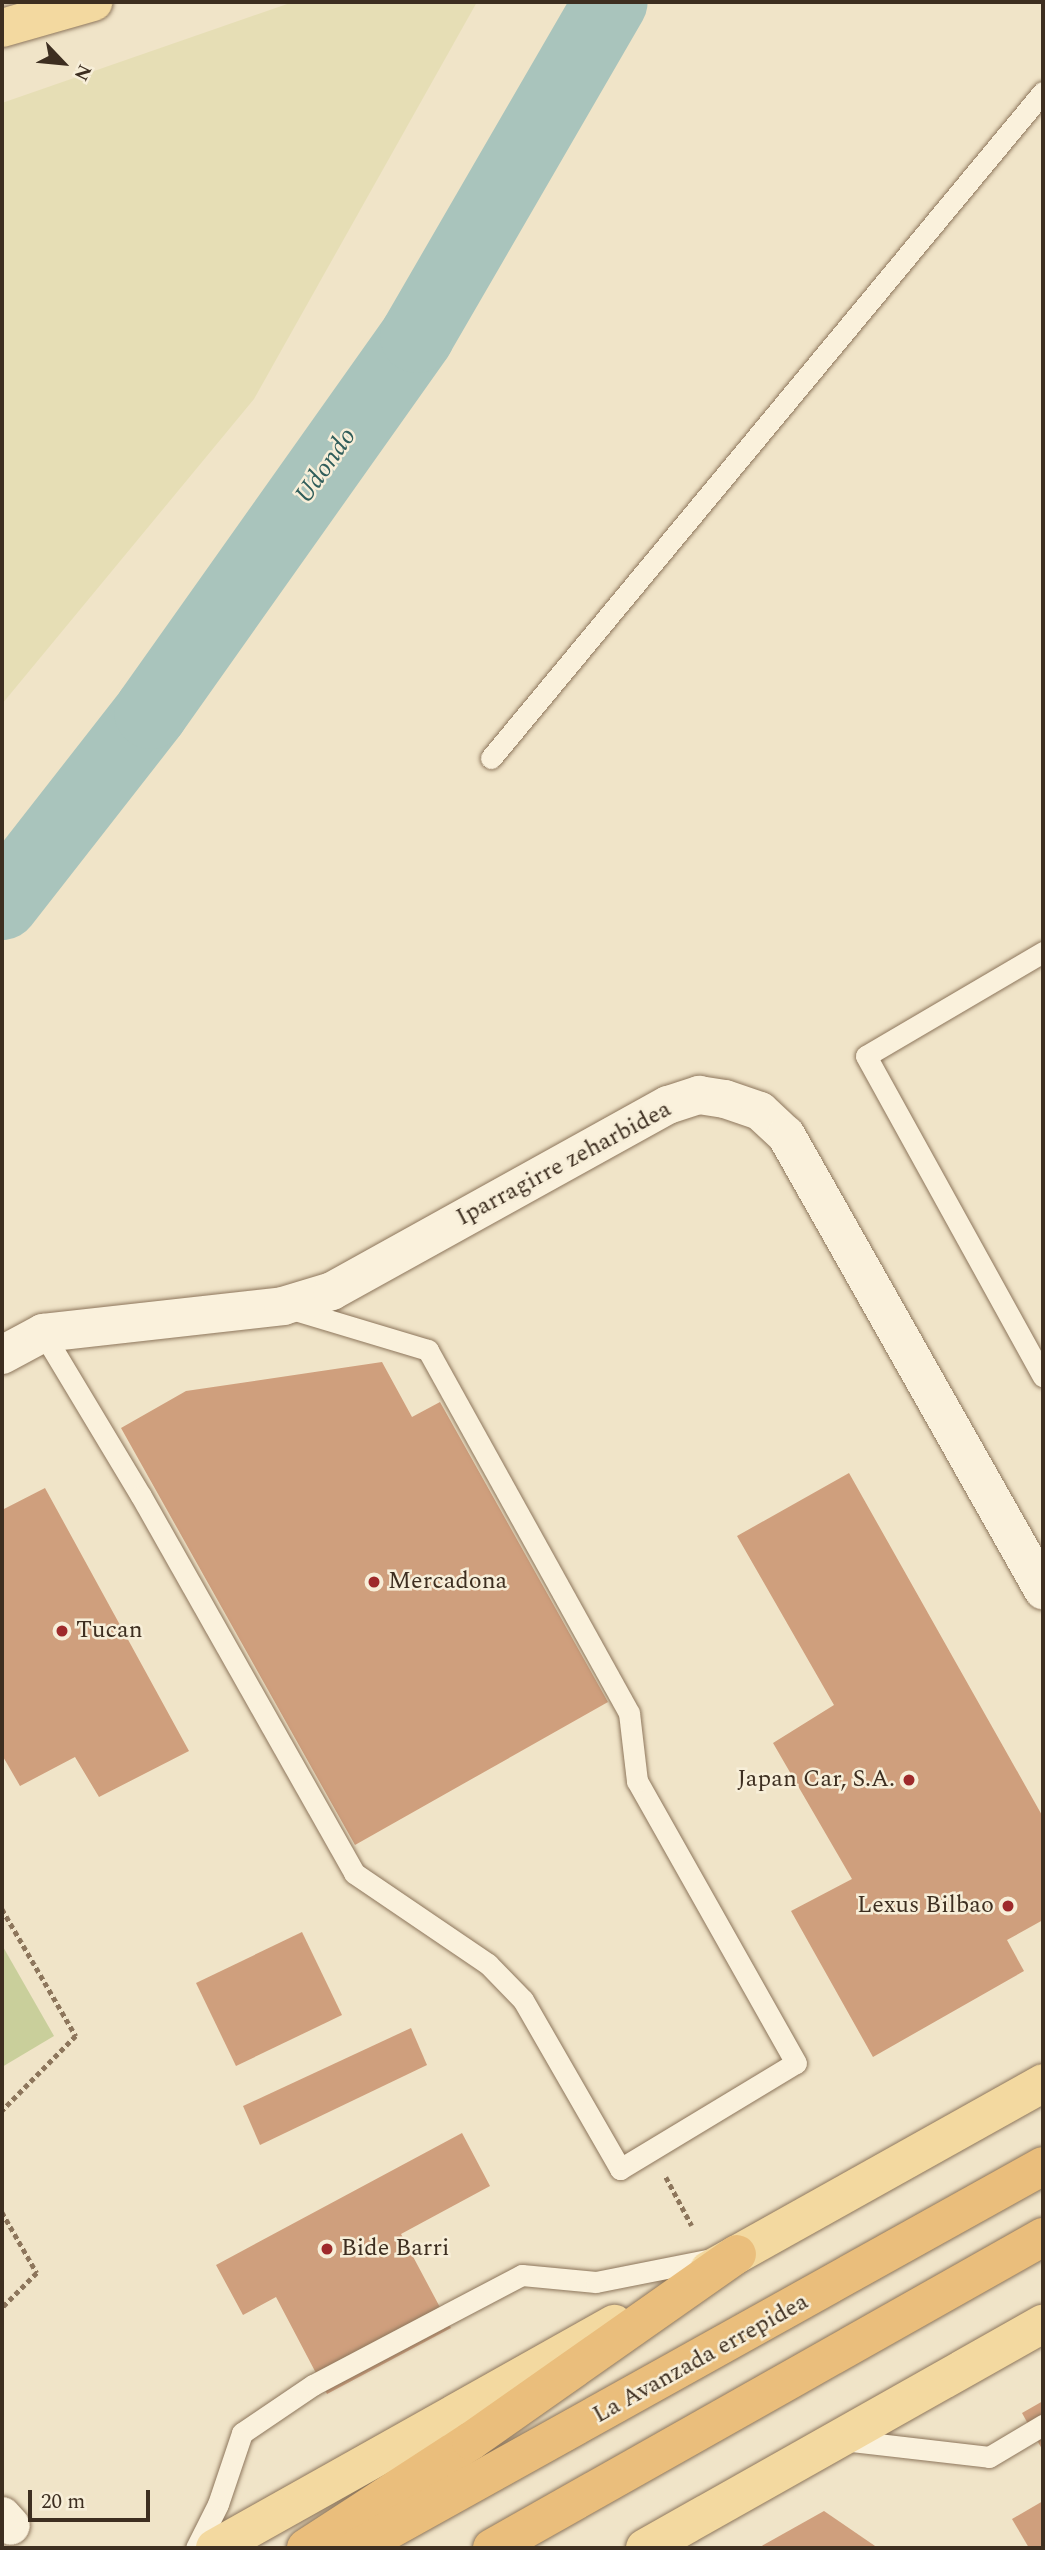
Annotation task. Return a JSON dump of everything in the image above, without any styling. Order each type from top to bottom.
[{"type":"highway","name":"La Avanzada errepidea","points":[[357,2548],[1043,2166]]},
{"type":"highway","points":[[492,2548],[1043,2238]]},
{"type":"highway","points":[[306,2548],[471,2441],[737,2254]]},
{"type":"main road","points":[[2,28],[93,2]]},
{"type":"main road","points":[[215,2548],[1043,2083]]},
{"type":"main road","points":[[645,2548],[1043,2324]]},
{"type":"street","name":"Iparragirre zeharbidea","points":[[2,1355],[43,1333],[282,1306],[332,1291],[668,1105],[698,1096],[760,1111],[786,1135],[1043,1590]]},
{"type":"street","points":[[911,2157],[1043,2064]]},
{"type":"lane","points":[[491,758],[1043,92]]},
{"type":"lane","points":[[1043,952],[866,1056],[1043,1376]]},
{"type":"lane","points":[[43,1333],[230,1638],[354,1873],[488,1964],[523,2000],[620,2169],[796,2063],[638,1781],[629,1713],[428,1350],[282,1306]]},
{"type":"lane","points":[[508,1524],[510,1499]]},
{"type":"lane","points":[[196,2548],[218,2504],[242,2433],[313,2385],[382,2347],[522,2274],[596,2282],[737,2254]]},
{"type":"lane","points":[[837,2440],[989,2457],[1043,2425]]},
{"type":"path","points":[[2,1909],[76,2036],[2,2111]]},
{"type":"path","points":[[652,2150],[692,2226]]},
{"type":"path","points":[[2,2213],[37,2273],[2,2308]]},
{"type":"shaded area","points":[[293,2],[477,2],[254,399],[2,704],[2,103]]},
{"type":"green space","points":[[2,1945],[54,2036],[2,2067]]},
{"type":"building","name":"Mercadona","points":[[382,1362],[412,1417],[440,1402],[608,1702],[355,1845],[121,1428],[186,1391]]},
{"type":"building","name":"Japan Car, S.A.","points":[[849,1473],[1043,1817],[1043,1920],[1007,1940],[1024,1971],[873,2057],[791,1911],[852,1879],[773,1743],[834,1705],[737,1536]]},
{"type":"building","name":"Tucan","points":[[45,1488],[189,1751],[99,1797],[75,1757],[20,1786],[2,1755],[2,1510]]},
{"type":"building","points":[[302,1932],[342,2015],[236,2066],[196,1983]]},
{"type":"building","points":[[411,2028],[427,2065],[260,2145],[243,2106]]},
{"type":"building","name":"Bide Barri","points":[[462,2133],[490,2186],[401,2234],[451,2328],[327,2394],[276,2297],[243,2315],[216,2265]]},
{"type":"building","points":[[1043,2401],[1043,2451],[1022,2413]]},
{"type":"building","points":[[1043,2501],[1043,2548],[1029,2548],[1012,2519]]},
{"type":"building","points":[[824,2511],[878,2548],[758,2548]]},
{"type":"waterway","name":"Udondo","points":[[2,903],[151,712],[417,336],[611,2]]},
{"type":"place","name":"Mercadona","points":[[374,1582]]},
{"type":"place","name":"Tucan","points":[[62,1631]]},
{"type":"place","name":"Japan Car, S.A.","points":[[909,1780]]},
{"type":"place","name":"Lexus Bilbao","points":[[1008,1906]]},
{"type":"place","name":"Bide Barri","points":[[327,2249]]}]
